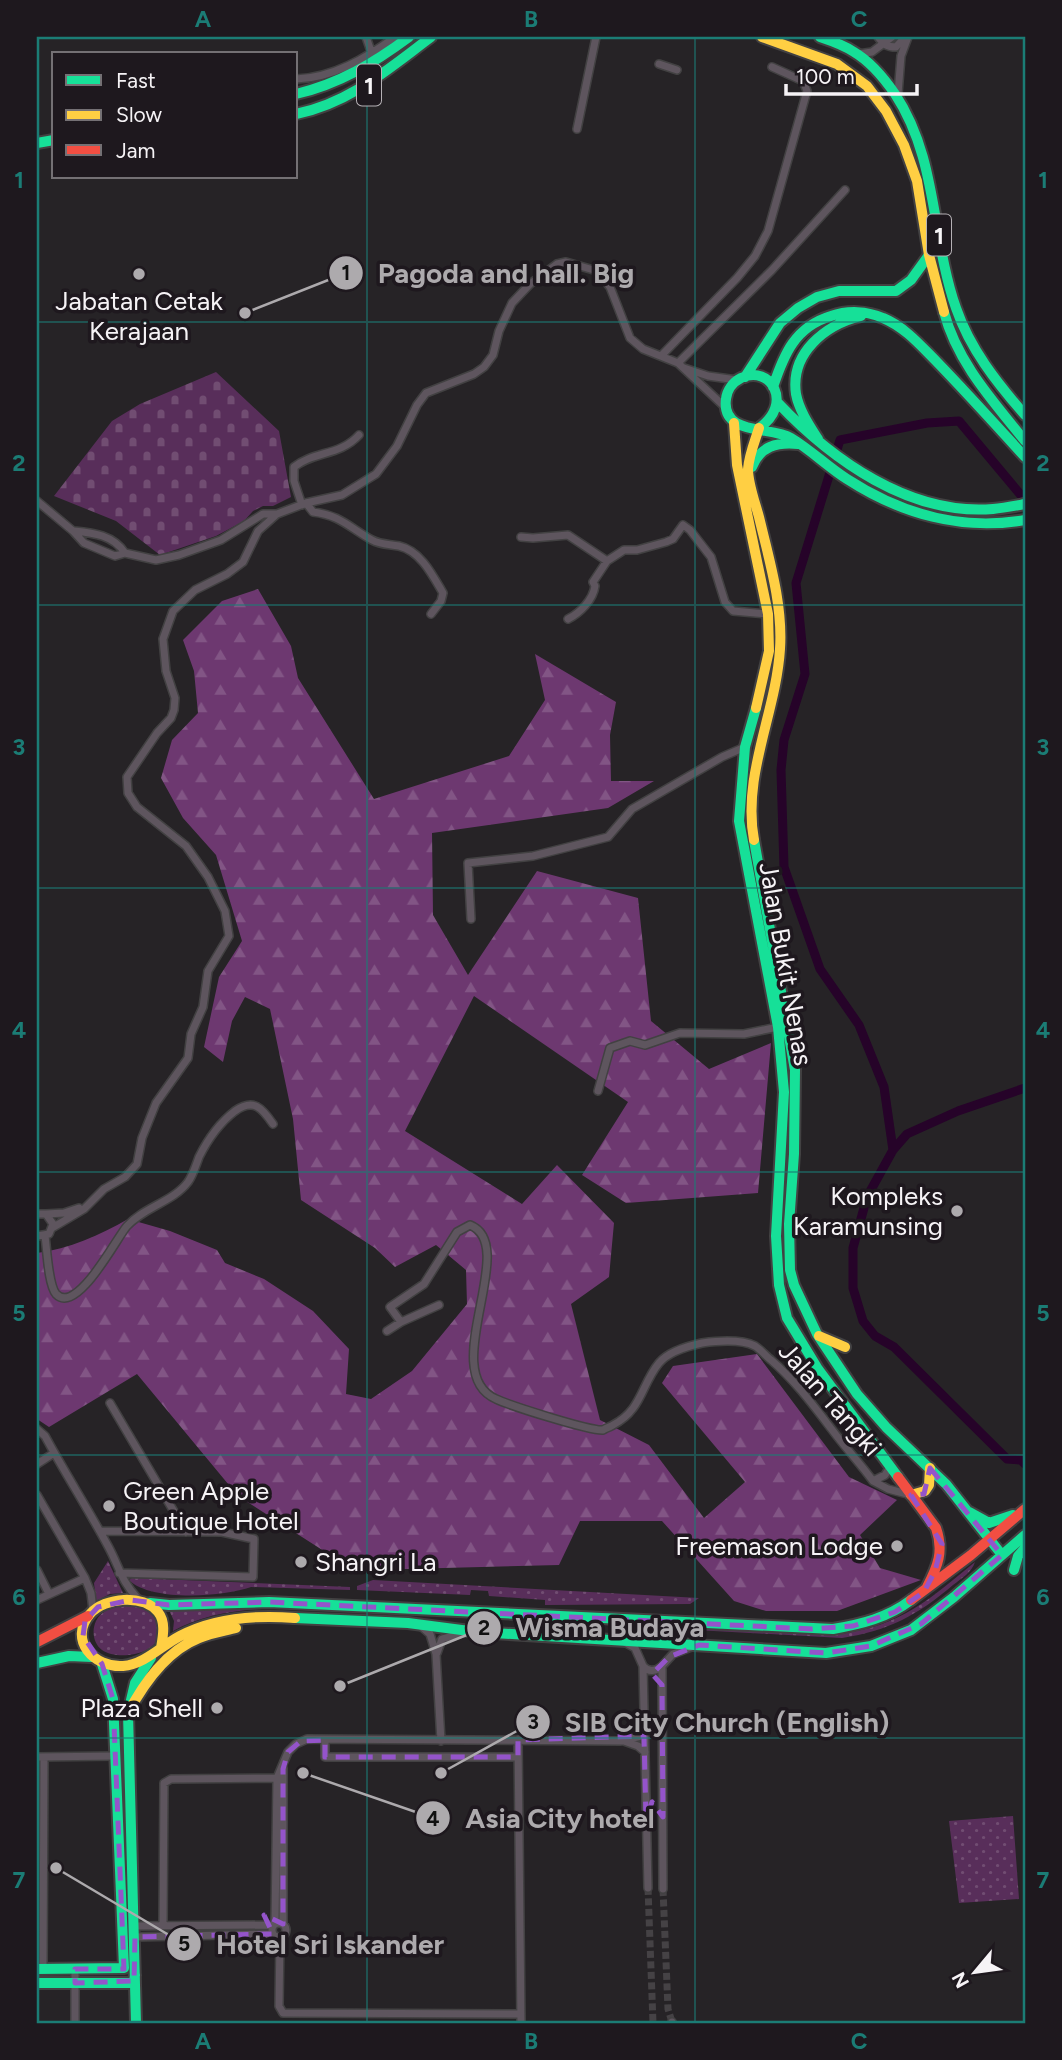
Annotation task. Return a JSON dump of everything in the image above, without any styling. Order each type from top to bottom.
[{"type":"main road","name":"1","points":[[298,94],[317,90],[353,75],[409,37]]},
{"type":"main road","name":"1","points":[[298,114],[347,97],[373,82],[431,37]]},
{"type":"main road","name":"1","points":[[762,37],[836,64],[867,86],[886,111],[904,145],[917,181],[929,255],[944,315],[976,380],[1025,441]]},
{"type":"main road","name":"1","points":[[820,37],[858,54],[884,80],[899,103],[925,162],[951,295],[968,338],[982,363],[1025,415]]},
{"type":"main road","points":[[317,90],[347,97]]},
{"type":"main road","points":[[929,255],[911,280],[896,291],[839,291],[817,297],[798,308],[780,323],[741,379],[728,390],[726,408],[734,423],[742,427],[759,428],[801,444],[831,469],[872,493],[931,518],[973,524],[1025,520]]},
{"type":"main road","points":[[773,387],[792,340],[802,331],[824,317],[838,313],[850,311],[875,315],[894,323],[909,334],[1025,457]]},
{"type":"main road","points":[[804,426],[795,392],[801,360],[814,342],[832,325],[875,315]]},
{"type":"main road","points":[[741,379],[758,377],[773,387],[778,403],[823,447],[880,482],[913,497],[954,507],[999,509],[1025,504]]},
{"type":"main road","points":[[1008,395],[1025,408]]},
{"type":"main road","points":[[759,428],[773,419],[778,403]]},
{"type":"main road","name":"Jalan Bukit Nenas","points":[[734,423],[737,466],[768,614],[769,651],[745,747],[739,821],[778,1027],[784,1093],[776,1236],[779,1285],[787,1318],[818,1369],[936,1528],[942,1544],[941,1559],[924,1592]]},
{"type":"main road","name":"Jalan Bukit Nenas","points":[[759,428],[747,464],[770,564],[778,612],[780,648],[775,684],[754,776],[752,827],[786,1005],[795,1070],[794,1154],[789,1224],[793,1285],[817,1334],[858,1394],[886,1427],[946,1484],[1002,1555]]},
{"type":"main road","points":[[751,484],[752,467],[758,454],[783,439]]},
{"type":"main road","points":[[817,1334],[845,1347]]},
{"type":"main road","points":[[832,1358],[828,1370],[858,1423]]},
{"type":"main road","points":[[911,1495],[925,1491],[929,1485],[930,1468]]},
{"type":"main road","points":[[969,1512],[989,1523],[1023,1510]]},
{"type":"main road","points":[[37,1642],[114,1602],[144,1601],[169,1605],[269,1602],[822,1629],[853,1626],[895,1612],[924,1592],[1023,1510]]},
{"type":"main road","points":[[90,1613],[85,1621],[83,1636],[92,1657],[102,1664],[126,1666],[136,1664],[174,1639],[198,1628],[262,1617],[401,1622],[473,1632],[826,1653],[871,1646],[911,1630],[1025,1535]]},
{"type":"main road","points":[[1014,1570],[1018,1556],[1025,1548]]},
{"type":"main road","points":[[136,2023],[128,1713],[134,1681],[157,1652],[165,1628],[158,1612],[144,1601]]},
{"type":"main road","points":[[128,1713],[143,1684],[172,1655],[194,1640],[247,1625],[262,1617]]},
{"type":"main road","points":[[37,1663],[69,1656],[92,1657]]},
{"type":"main road","points":[[40,1969],[124,1969],[113,1699],[102,1664]]},
{"type":"main road","points":[[37,1983],[130,1983],[134,1981],[136,1972]]},
{"type":"street","points":[[366,37],[372,54]]},
{"type":"street","points":[[298,79],[329,74],[372,54],[395,37]]},
{"type":"street","points":[[577,129],[596,37]]},
{"type":"street","points":[[858,54],[872,52],[881,40],[892,37]]},
{"type":"street","points":[[881,40],[896,47],[906,37]]},
{"type":"street","points":[[899,103],[898,74],[906,37]]},
{"type":"street","points":[[660,64],[677,69]]},
{"type":"street","points":[[661,356],[737,278],[755,256],[768,231],[807,91],[803,81],[772,66]]},
{"type":"street","points":[[681,365],[845,190]]},
{"type":"street","points":[[37,501],[84,543],[115,555],[125,553],[161,561],[221,540],[257,516],[277,514],[342,495],[376,474],[397,446],[417,405],[426,393],[474,374],[484,367],[493,355],[499,331],[512,303],[534,280],[557,264],[566,262],[597,271],[610,288],[630,338],[643,349],[708,376],[741,379]]},
{"type":"street","points":[[681,365],[726,408]]},
{"type":"street","points":[[359,435],[349,446],[321,457],[302,460],[294,467],[294,481],[304,504],[313,512],[329,514],[374,541],[400,546],[427,566],[443,593],[441,601],[431,614]]},
{"type":"street","points":[[273,1124],[263,1110],[254,1105],[244,1105],[220,1122],[207,1141],[190,1179],[182,1188],[131,1222],[86,1285],[70,1297],[56,1294],[41,1236],[84,1209],[104,1189],[133,1171],[156,1103],[188,1058],[191,1034],[203,1007],[208,971],[229,936],[225,911],[208,877],[186,846],[137,807],[128,793],[127,777],[141,754],[171,719],[174,710],[176,698],[166,671],[163,639],[173,611],[187,596],[243,562],[258,531],[277,514]]},
{"type":"street","points":[[568,619],[578,614],[593,593],[593,582],[607,561],[624,550],[637,550],[673,539],[683,525],[711,557],[725,602],[733,611],[768,614]]},
{"type":"street","points":[[73,531],[95,533],[118,542],[125,553]]},
{"type":"street","points":[[521,537],[568,535],[607,561]]},
{"type":"street","points":[[471,919],[468,863],[533,856],[608,837],[632,809],[722,757],[745,747]]},
{"type":"street","points":[[598,1091],[610,1048],[615,1046],[630,1041],[645,1045],[680,1033],[744,1034],[778,1027]]},
{"type":"street","points":[[40,1212],[64,1213],[86,1205]]},
{"type":"street","points":[[40,1212],[52,1220],[52,1228]]},
{"type":"street","name":"Jalan Tangki","points":[[401,1322],[390,1307],[424,1284],[457,1232],[470,1225],[482,1234],[486,1248],[485,1290],[472,1362],[481,1388],[494,1399],[581,1426],[604,1430],[624,1419],[636,1405],[659,1362],[670,1355],[698,1344],[717,1342],[754,1345],[788,1375],[873,1481],[888,1489],[911,1495]]},
{"type":"street","points":[[387,1331],[439,1305]]},
{"type":"street","points":[[110,1403],[186,1532]]},
{"type":"street","points":[[37,1429],[45,1436],[100,1531],[119,1573],[144,1601]]},
{"type":"street","points":[[37,1464],[54,1453]]},
{"type":"street","name":"Jalan Tangki","points":[[873,1481],[885,1475],[890,1467]]},
{"type":"street","points":[[37,1495],[85,1578],[91,1593],[90,1613]]},
{"type":"street","points":[[100,1531],[222,1532],[254,1539],[253,1577],[119,1573]]},
{"type":"street","points":[[37,1570],[49,1594]]},
{"type":"street","points":[[37,1600],[85,1578]]},
{"type":"street","points":[[419,1626],[430,1634],[436,1654],[441,1741]]},
{"type":"street","points":[[436,1654],[442,1639],[473,1632]]},
{"type":"street","points":[[622,1642],[635,1648],[643,1666],[648,1888]]},
{"type":"street","points":[[643,1666],[649,1670],[658,1670],[673,1654],[699,1645]]},
{"type":"street","points":[[662,1666],[663,1889]]},
{"type":"street","points":[[643,1686],[652,1679],[657,1679],[662,1685]]},
{"type":"street","points":[[277,1924],[277,1778],[291,1748],[307,1739],[621,1741],[645,1735]]},
{"type":"street","points":[[325,1740],[325,1758],[518,1757]]},
{"type":"street","points":[[518,1740],[521,2023]]},
{"type":"street","points":[[621,1741],[635,1745],[645,1752]]},
{"type":"street","points":[[40,1969],[41,1757],[115,1756]]},
{"type":"street","points":[[285,1757],[276,1936],[279,2006],[283,2013],[520,2014]]},
{"type":"street","points":[[163,1926],[163,1785],[171,1779],[277,1778]]},
{"type":"street","points":[[646,1819],[649,1811],[655,1810],[663,1817]]},
{"type":"street","points":[[647,1859],[654,1868],[660,1865],[663,1859]]},
{"type":"street","points":[[277,1924],[286,1931],[276,1936],[135,1931],[163,1926],[277,1924]]},
{"type":"street","points":[[75,1969],[75,2023]]},
{"type":"highlighted area","points":[[930,1468],[1002,1555],[921,1624],[871,1646],[826,1653],[699,1645],[669,1657],[652,1674],[662,1685],[663,1817],[652,1802],[646,1819],[644,1736],[518,1740],[518,1757],[325,1757],[325,1740],[301,1741],[288,1752],[283,1769],[283,1924],[264,1915],[273,1934],[135,1937],[134,1981],[75,1983],[75,1969],[124,1969],[113,1699],[102,1664],[83,1636],[85,1621],[98,1607],[131,1600],[169,1605],[269,1602],[812,1629],[853,1626],[895,1612],[924,1592],[935,1571],[942,1544],[911,1495],[924,1494]]},
{"type":"green space","points":[[216,372],[279,431],[291,497],[273,506],[263,506],[253,511],[244,521],[216,536],[160,555],[116,521],[54,496],[112,421],[140,404]]},
{"type":"green space","points":[[258,589],[291,646],[298,678],[374,799],[509,756],[545,700],[535,654],[616,702],[610,735],[611,781],[654,781],[608,808],[432,833],[433,915],[468,975],[537,871],[638,898],[651,1021],[709,1069],[771,1043],[758,1193],[626,1203],[582,1175],[628,1102],[474,996],[405,1131],[522,1204],[557,1165],[614,1223],[609,1277],[571,1304],[600,1420],[649,1445],[704,1518],[745,1482],[662,1383],[673,1366],[757,1354],[849,1477],[897,1500],[860,1535],[880,1568],[921,1580],[837,1611],[766,1611],[734,1601],[662,1521],[580,1521],[559,1565],[367,1570],[327,1553],[238,1496],[137,1374],[49,1427],[37,1419],[37,1253],[84,1240],[128,1219],[170,1231],[217,1250],[225,1263],[264,1279],[313,1311],[349,1349],[346,1394],[371,1399],[412,1371],[467,1304],[466,1270],[436,1245],[395,1267],[375,1248],[301,1200],[293,1119],[270,1009],[245,997],[232,1021],[223,1062],[204,1047],[219,977],[242,941],[216,855],[183,818],[161,778],[172,740],[198,713],[194,671],[183,640],[222,601]]},
{"type":"green space","points":[[108,1561],[123,1593],[110,1594],[96,1601],[94,1583]]},
{"type":"green space","points":[[975,1562],[963,1577],[915,1613],[874,1631],[842,1638],[405,1614],[841,1634],[862,1630],[898,1617],[929,1599]]},
{"type":"green space","points":[[129,1580],[350,1587],[350,1590],[251,1587],[188,1596],[153,1592]]},
{"type":"green space","points":[[373,1580],[699,1598],[690,1604],[545,1605],[545,1600],[489,1596],[488,1591],[471,1590],[470,1595],[357,1590],[357,1586]]},
{"type":"green space","points":[[273,1605],[397,1614],[253,1609],[198,1620],[173,1631],[174,1621],[169,1610]]},
{"type":"green space","points":[[142,1606],[157,1619],[159,1633],[156,1642],[143,1652],[134,1654],[116,1655],[102,1650],[94,1636],[94,1625],[100,1616],[111,1609]]},
{"type":"green space","points":[[1013,1816],[1019,1899],[959,1903],[949,1821]]},
{"type":"waterway","points":[[893,1150],[884,1087],[859,1025],[820,969],[784,867],[781,770],[784,740],[805,674],[796,583],[840,440],[927,423],[959,421],[1025,500]]},
{"type":"waterway","points":[[1025,1088],[958,1111],[907,1134],[893,1150],[867,1197],[853,1248],[853,1288],[863,1321],[875,1336],[894,1347],[1007,1459],[1021,1460],[1025,1464]]},
{"type":"tunnel","points":[[648,1888],[653,2023]]},
{"type":"tunnel","points":[[663,1889],[668,2009],[672,2022]]},
{"type":"traffic: fast","points":[[298,94],[327,85],[356,72],[409,37]]},
{"type":"traffic: fast","points":[[298,114],[316,109],[351,93],[384,73],[431,37]]},
{"type":"traffic: fast","points":[[820,37],[846,47],[872,65],[895,94],[909,119],[927,172],[942,254],[956,308],[985,365],[1025,415]]},
{"type":"traffic: fast","points":[[37,143],[52,140]]},
{"type":"traffic: fast","points":[[745,377],[780,323],[798,308],[817,297],[839,291],[896,291],[911,280],[929,255]]},
{"type":"traffic: fast","points":[[944,312],[967,364],[1025,441]]},
{"type":"traffic: fast","points":[[773,387],[787,353],[808,327],[837,314],[871,314],[891,322],[912,337],[1025,457]]},
{"type":"traffic: fast","points":[[818,439],[797,400],[796,379],[799,366],[804,354],[823,334],[861,316]]},
{"type":"traffic: fast","points":[[759,428],[770,418],[777,398],[769,381],[752,375],[735,382],[726,399],[731,419],[739,424],[791,438],[847,479],[910,510],[955,521],[1001,523],[1025,520]]},
{"type":"traffic: fast","points":[[778,403],[823,445],[875,480],[903,494],[962,509],[993,509],[1025,504]]},
{"type":"traffic: fast","points":[[752,467],[760,454],[770,447],[798,444]]},
{"type":"traffic: fast","points":[[756,708],[745,747],[739,821],[778,1027],[784,1092],[776,1236],[779,1285],[787,1318],[818,1369],[898,1477]]},
{"type":"traffic: fast","points":[[754,840],[795,1070],[794,1154],[789,1224],[790,1270],[794,1285],[817,1334],[857,1394],[886,1427],[946,1484],[1002,1555]]},
{"type":"traffic: fast","points":[[969,1512],[989,1523],[1013,1515]]},
{"type":"traffic: fast","points":[[295,1618],[408,1623],[477,1632],[826,1653],[871,1646],[911,1630],[954,1597],[1025,1535]]},
{"type":"traffic: fast","points":[[1014,1570],[1018,1556],[1025,1548]]},
{"type":"traffic: fast","points":[[150,1603],[169,1605],[269,1602],[833,1629],[874,1619],[911,1600]]},
{"type":"traffic: fast","points":[[37,1663],[69,1656],[92,1657]]},
{"type":"traffic: fast","points":[[136,2023],[128,1713],[135,1683],[151,1658]]},
{"type":"traffic: fast","points":[[37,1969],[124,1968],[113,1699],[102,1664]]},
{"type":"traffic: fast","points":[[37,1983],[130,1983],[134,1981],[135,1975]]},
{"type":"traffic: slow","points":[[762,37],[837,64],[867,86],[886,111],[904,145],[917,181],[929,255],[944,312]]},
{"type":"traffic: slow","points":[[734,423],[737,465],[768,614],[769,651],[756,708]]},
{"type":"traffic: slow","points":[[754,840],[752,792],[773,697],[780,649],[774,582],[748,475],[759,428]]},
{"type":"traffic: slow","points":[[819,1336],[845,1347]]},
{"type":"traffic: slow","points":[[911,1495],[925,1491],[929,1485],[930,1468]]},
{"type":"traffic: slow","points":[[161,1648],[161,1616],[143,1602],[124,1600],[105,1604],[90,1614],[84,1624],[83,1642],[87,1650],[103,1662],[123,1666],[139,1662],[180,1636],[207,1625],[251,1618],[295,1618]]},
{"type":"traffic: slow","points":[[128,1713],[157,1669],[176,1651],[199,1638],[236,1628]]},
{"type":"traffic: jam","points":[[898,1477],[936,1528],[940,1544],[939,1558],[927,1587]]},
{"type":"traffic: jam","points":[[911,1600],[971,1555],[1025,1509]]},
{"type":"traffic: jam","points":[[37,1642],[88,1616]]},
{"type":"place","name":"Jabatan Cetak Kerajaan","points":[[139,274]]},
{"type":"place","name":"Pagoda and hall. Big","points":[[245,313]]},
{"type":"place","name":"Kompleks Karamunsing","points":[[957,1211]]},
{"type":"place","name":"Green Apple Boutique Hotel","points":[[109,1506]]},
{"type":"place","name":"Freemason Lodge","points":[[897,1546]]},
{"type":"place","name":"Shangri La","points":[[301,1562]]},
{"type":"place","name":"Wisma Budaya","points":[[340,1686]]},
{"type":"place","name":"Plaza Shell","points":[[217,1708]]},
{"type":"place","name":"Asia City hotel","points":[[303,1773]]},
{"type":"place","name":"SIB City Church (English)","points":[[441,1773]]},
{"type":"place","name":"Hotel Sri Iskander","points":[[56,1868]]}]
